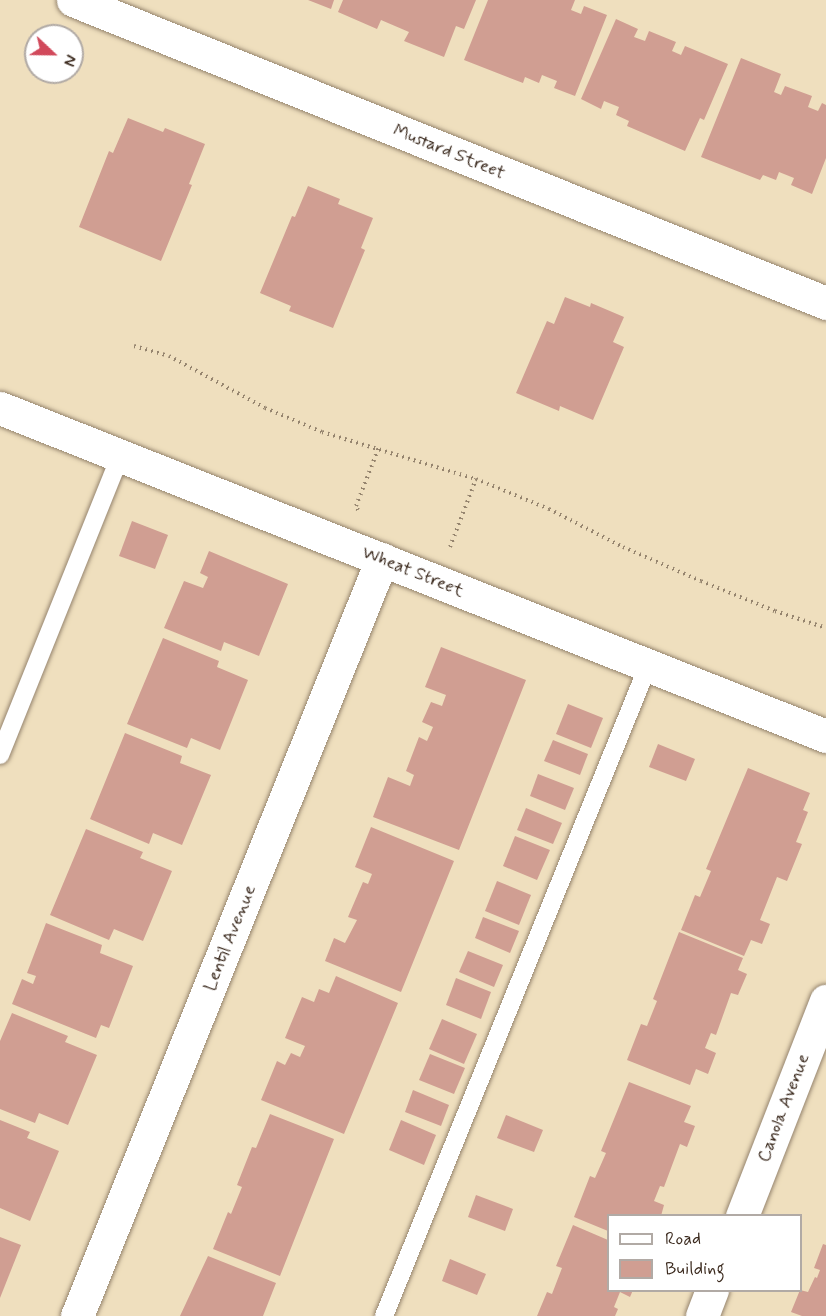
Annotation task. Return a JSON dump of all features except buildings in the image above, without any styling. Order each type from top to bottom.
[{"type":"street","name":"Mustard Street","points":[[73,0],[826,303]]},
{"type":"street","name":"Wheat Street","points":[[0,408],[826,736]]},
{"type":"street","name":"Lentil Avenue","points":[[77,1316],[382,559]]},
{"type":"street","name":"Canola Avenue","points":[[742,1214],[826,1001]]},
{"type":"street","points":[[702,1316],[711,1292]]},
{"type":"lane","points":[[0,755],[120,456]]},
{"type":"lane","points":[[384,1316],[648,666]]},
{"type":"path","points":[[134,346],[169,357],[265,408],[322,432],[379,447],[476,478],[701,581],[775,611],[826,628]]},
{"type":"path","points":[[379,447],[356,507],[382,559]]},
{"type":"path","points":[[438,550],[450,548],[476,478]]}]
